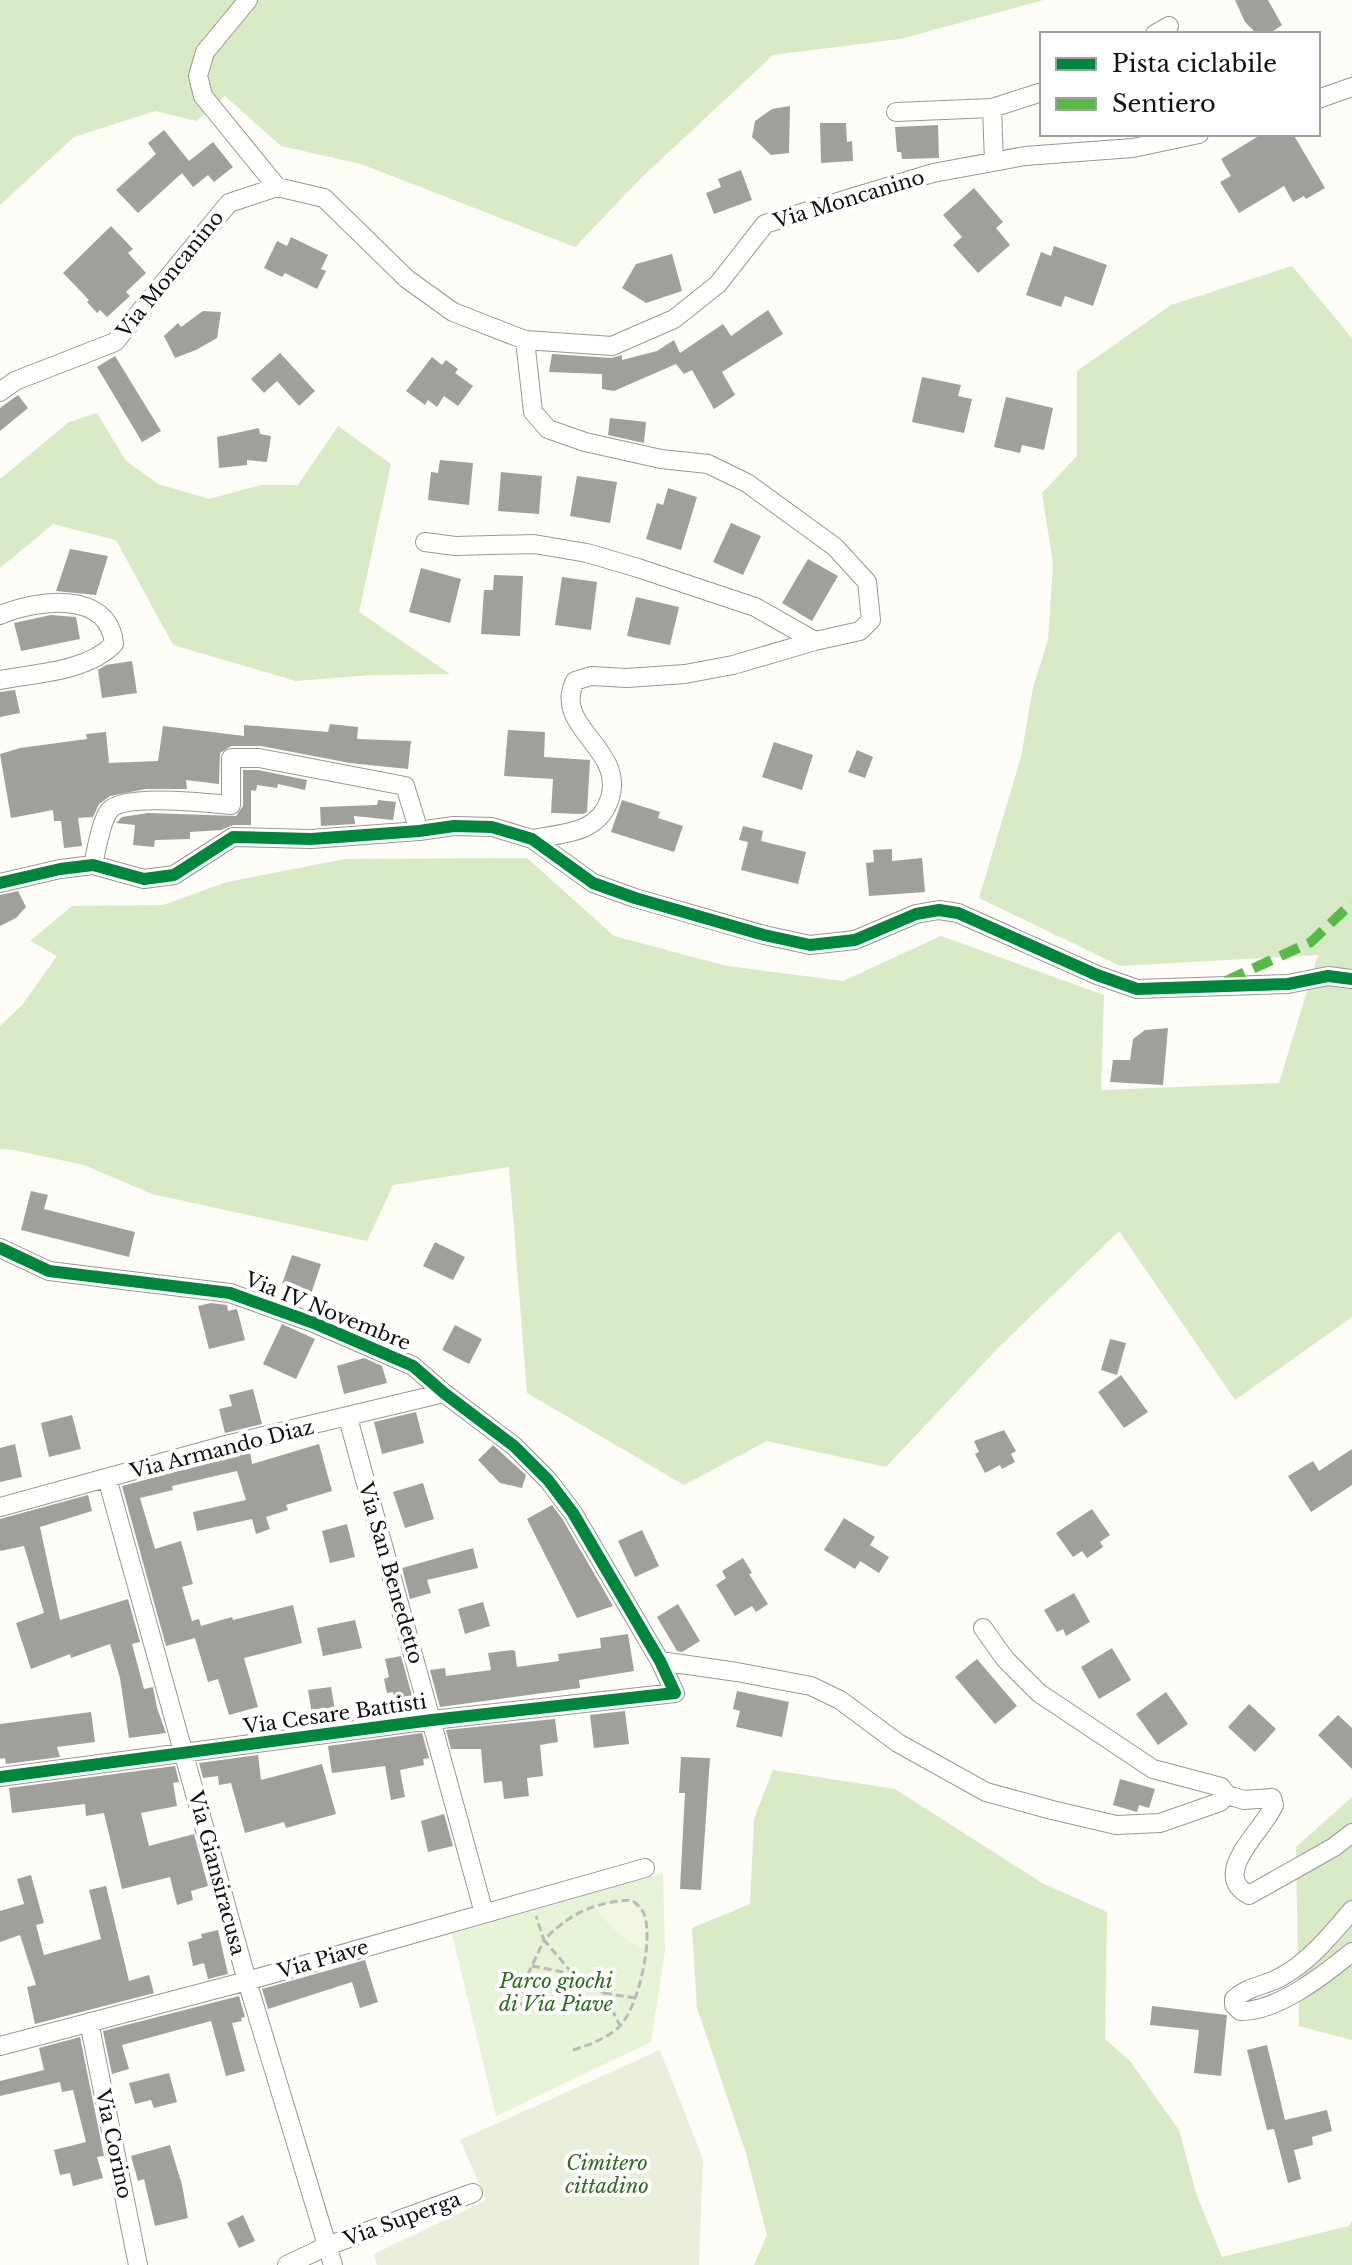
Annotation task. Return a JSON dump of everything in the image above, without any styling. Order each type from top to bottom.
[{"type":"street","points":[[248,0],[205,52],[198,76],[203,96],[277,187]]},
{"type":"street","points":[[1320,98],[1352,87]]},
{"type":"street","points":[[896,112],[992,108],[1040,93]]},
{"type":"street","points":[[992,108],[994,162]]},
{"type":"street","name":"Via Moncanino","points":[[0,392],[15,381],[115,342],[229,203],[277,187],[324,198],[407,279],[453,312],[525,340],[612,346],[674,319],[696,302],[718,284],[765,224],[933,173],[1025,156],[1133,148],[1190,136]]},
{"type":"street","points":[[525,340],[533,412],[548,429],[585,442],[661,459],[708,464],[747,483],[835,547],[867,582],[871,620],[860,631],[733,665],[685,674],[627,678],[591,676],[575,681],[569,693],[570,710],[607,763],[613,788],[607,807],[598,821],[578,831],[532,839]]},
{"type":"street","points":[[425,542],[455,546],[534,544],[587,553],[755,607],[815,641]]},
{"type":"street","points":[[0,615],[46,601],[79,605],[105,622],[112,631],[114,644],[102,656],[85,663],[0,680]]},
{"type":"street","points":[[93,865],[108,812],[119,803],[171,801],[231,805],[231,758],[259,758],[405,786],[419,831]]},
{"type":"street","points":[[0,883],[93,865],[144,879],[174,875],[233,837],[311,839],[454,826],[492,827],[532,839],[593,883],[650,902],[810,945],[855,940],[916,914],[939,910],[958,913],[1097,975],[1137,989],[1288,984],[1328,976],[1352,979]]},
{"type":"street","name":"Via IV Novembre","points":[[0,1248],[49,1271],[230,1293],[314,1323],[413,1366],[514,1446],[548,1480],[573,1513],[660,1661],[675,1693]]},
{"type":"street","name":"Via Armando Diaz","points":[[0,1507],[226,1445],[444,1393]]},
{"type":"street","name":"Via San Benedetto","points":[[348,1418],[484,1913]]},
{"type":"street","name":"Via Giansiracusa","points":[[107,1478],[247,1981],[333,2265]]},
{"type":"street","points":[[983,1628],[1005,1659],[1039,1693],[1153,1769],[1221,1787],[1227,1795],[1244,1800],[1272,1798],[1274,1805],[1270,1816],[1235,1864],[1235,1884],[1249,1895],[1334,1847],[1352,1833]]},
{"type":"street","points":[[660,1661],[811,1686],[840,1700],[898,1743],[986,1792],[1052,1810],[1116,1825],[1160,1823],[1220,1802],[1227,1795]]},
{"type":"street","name":"Via Cesare Battisti","points":[[0,1777],[432,1720],[675,1693]]},
{"type":"street","name":"Via Piave","points":[[0,2046],[247,1981],[531,1900],[588,1879],[645,1868]]},
{"type":"street","points":[[1352,1910],[1322,1945],[1280,1978],[1242,1991],[1234,1999],[1234,2005],[1240,2011],[1253,2011],[1275,2002],[1315,1981],[1352,1952]]},
{"type":"street","name":"Via Corino","points":[[89,2022],[138,2265]]},
{"type":"street","name":"Via Superga","points":[[287,2265],[327,2246],[473,2193]]},
{"type":"path","points":[[531,1900],[544,1940],[573,1974],[604,1993],[636,1998]]},
{"type":"path","points":[[520,2010],[532,1966],[544,1940],[560,1923],[600,1903],[632,1900],[644,1912],[646,1930],[636,1998],[620,2026],[594,2044],[573,2050]]},
{"type":"path","points":[[532,1966],[573,1974]]},
{"type":"path","points":[[604,1993],[620,2026]]},
{"type":"green space","points":[[0,0],[1044,0],[900,39],[773,55],[642,177],[575,247],[361,164],[281,146],[225,96],[196,121],[155,111],[74,137],[0,205]]},
{"type":"green space","points":[[1292,266],[1352,338],[1352,1317],[1235,1400],[1119,1231],[998,1348],[886,1467],[767,1441],[684,1485],[527,1393],[509,1167],[393,1185],[367,1241],[152,1194],[84,1165],[0,1149],[0,1026],[22,1005],[57,956],[30,941],[72,906],[163,905],[227,882],[345,859],[527,858],[614,936],[727,966],[843,981],[941,936],[1104,995],[1101,1090],[1279,1083],[1318,955],[1120,966],[979,898],[1021,757],[1033,688],[1048,640],[1053,564],[1042,493],[1077,456],[1077,371],[1171,305]]},
{"type":"green space","points":[[97,413],[126,461],[158,484],[209,499],[261,485],[298,485],[338,426],[391,464],[359,612],[450,674],[372,675],[296,681],[173,645],[116,540],[53,524],[0,568],[0,479],[69,422]]},
{"type":"green space","points":[[773,1770],[895,1789],[1042,1883],[1107,1912],[1105,2039],[1130,2061],[1179,2130],[1197,2196],[1222,2257],[1349,2226],[1352,2221],[1352,2265],[754,2265],[767,2235],[746,2153],[697,2008],[692,1928],[750,1904],[754,1819]]},
{"type":"green space","points":[[1352,1797],[1352,2040],[1299,2026],[1296,1847]]},
{"type":"green space","name":"Parco giochi di Via Piave","points":[[663,1873],[665,1951],[651,2042],[496,2116],[452,1934]]},
{"type":"green space","points":[[632,1900],[645,1922],[645,1949],[616,1931],[594,1905]]},
{"type":"green space","name":"Cimitero cittadino","points":[[660,2050],[703,2159],[699,2265],[377,2265],[374,2254],[486,2200],[460,2140]]},
{"type":"building","points":[[1235,0],[1268,0],[1282,25],[1272,32],[1255,32],[1245,22]]},
{"type":"building","points":[[790,106],[789,153],[771,155],[752,137],[755,121],[772,109]]},
{"type":"building","points":[[820,123],[846,123],[847,142],[852,141],[853,161],[821,163]]},
{"type":"building","points":[[938,125],[939,158],[902,159],[901,152],[897,152],[895,127]]},
{"type":"building","points":[[164,130],[189,161],[213,142],[233,167],[214,182],[208,175],[193,187],[182,173],[138,213],[116,190],[156,154],[148,143]]},
{"type":"building","points":[[1259,136],[1294,136],[1325,188],[1306,199],[1304,196],[1293,202],[1284,186],[1239,213],[1220,182],[1231,176],[1221,159]]},
{"type":"building","points":[[741,170],[752,200],[714,214],[706,193],[721,187],[718,179]]},
{"type":"building","points":[[974,188],[1003,222],[996,228],[1010,245],[978,273],[953,245],[962,237],[943,215]]},
{"type":"building","points":[[111,226],[133,249],[128,253],[146,273],[126,292],[130,296],[107,317],[100,310],[97,313],[63,273]]},
{"type":"building","points":[[291,237],[328,255],[321,269],[326,271],[317,289],[285,273],[282,277],[264,268],[277,241],[287,246]]},
{"type":"building","points":[[1054,246],[1107,265],[1093,306],[1065,296],[1061,307],[1026,295],[1041,252],[1051,256]]},
{"type":"building","points":[[672,254],[682,291],[646,303],[622,288],[636,264]]},
{"type":"building","points":[[768,310],[783,334],[722,372],[735,395],[714,409],[692,370],[684,374],[676,364],[614,391],[602,389],[602,374],[549,372],[552,354],[611,358],[622,355],[622,360],[657,351],[674,340],[680,353],[723,324],[731,336]]},
{"type":"building","points":[[203,311],[221,312],[217,338],[175,358],[164,336],[178,323],[181,327]]},
{"type":"building","points":[[280,353],[315,391],[299,406],[277,381],[264,393],[251,379]]},
{"type":"building","points":[[115,356],[161,431],[142,442],[97,367]]},
{"type":"building","points":[[432,357],[442,365],[446,360],[458,369],[455,373],[473,386],[458,406],[444,396],[437,407],[428,400],[425,405],[406,391]]},
{"type":"building","points":[[922,377],[961,385],[958,396],[972,399],[964,433],[912,422]]},
{"type":"building","points":[[18,395],[28,408],[0,431],[0,408]]},
{"type":"building","points":[[1006,397],[1053,408],[1044,450],[1022,445],[1020,453],[994,447]]},
{"type":"building","points":[[610,418],[646,422],[644,443],[608,435]]},
{"type":"building","points":[[259,428],[260,434],[271,436],[267,462],[247,460],[247,465],[219,468],[217,437]]},
{"type":"building","points":[[440,460],[473,463],[469,505],[428,500],[431,472],[438,473]]},
{"type":"building","points":[[501,472],[542,476],[539,514],[498,511]]},
{"type":"building","points":[[577,476],[617,482],[610,523],[570,516]]},
{"type":"building","points":[[668,488],[697,497],[681,550],[646,539],[657,503],[663,505]]},
{"type":"building","points":[[731,523],[761,536],[743,575],[713,562]]},
{"type":"building","points":[[70,549],[108,556],[96,595],[56,591]]},
{"type":"building","points":[[808,559],[838,576],[812,621],[782,603]]},
{"type":"building","points":[[421,568],[461,579],[450,623],[409,612]]},
{"type":"building","points":[[494,575],[523,576],[520,636],[481,634],[484,590],[493,590]]},
{"type":"building","points":[[562,577],[597,582],[591,630],[555,625]]},
{"type":"building","points":[[636,597],[679,607],[670,645],[627,636]]},
{"type":"building","points":[[51,615],[76,617],[80,639],[21,651],[14,623]]},
{"type":"building","points":[[132,661],[137,693],[102,698],[98,670],[106,665]]},
{"type":"building","points":[[15,690],[20,713],[0,717],[0,692]]},
{"type":"building","points":[[330,724],[358,727],[357,739],[411,741],[408,769],[350,763],[261,746],[231,746],[220,753],[219,784],[186,780],[187,789],[146,789],[110,796],[99,804],[93,817],[78,818],[82,846],[64,848],[61,821],[54,821],[53,810],[11,818],[0,754],[20,748],[87,739],[86,734],[106,732],[109,763],[158,761],[163,726],[244,736],[244,725],[328,732]]},
{"type":"building","points":[[508,730],[545,732],[544,757],[590,760],[587,812],[551,813],[553,779],[504,776]]},
{"type":"building","points":[[774,742],[813,755],[802,790],[762,777]]},
{"type":"building","points":[[857,750],[873,757],[865,778],[848,772]]},
{"type":"building","points":[[243,770],[307,780],[305,790],[278,784],[277,788],[257,785],[256,791],[251,790],[251,825],[190,832],[190,839],[155,840],[154,847],[133,845],[135,825],[116,823],[122,817],[148,813],[236,816],[243,806]]},
{"type":"building","points":[[378,800],[396,802],[393,820],[354,816],[355,824],[321,826],[320,807],[377,805]]},
{"type":"building","points":[[622,800],[660,812],[658,818],[683,826],[674,852],[611,832]]},
{"type":"building","points":[[743,826],[763,831],[761,841],[806,852],[798,884],[741,870],[748,842],[739,840]]},
{"type":"building","points":[[892,849],[892,861],[922,858],[925,892],[869,896],[866,863],[874,862],[873,850]]},
{"type":"building","points":[[18,891],[26,907],[16,918],[0,926],[0,895]]},
{"type":"building","points":[[1168,1028],[1163,1085],[1110,1082],[1113,1060],[1130,1060],[1133,1039],[1145,1030]]},
{"type":"building","points":[[31,1191],[48,1195],[44,1209],[135,1232],[129,1257],[21,1230]]},
{"type":"building","points":[[435,1242],[465,1257],[453,1280],[423,1266]]},
{"type":"building","points":[[292,1255],[321,1264],[311,1294],[282,1284]]},
{"type":"building","points":[[211,1303],[227,1305],[228,1311],[237,1309],[245,1340],[209,1349],[198,1306]]},
{"type":"building","points":[[282,1324],[315,1339],[296,1379],[263,1364]]},
{"type":"building","points":[[455,1325],[482,1339],[469,1364],[442,1350]]},
{"type":"building","points":[[1110,1339],[1126,1343],[1117,1375],[1101,1370]]},
{"type":"building","points":[[364,1358],[382,1366],[387,1383],[344,1394],[337,1366]]},
{"type":"building","points":[[1121,1375],[1148,1412],[1124,1428],[1098,1392]]},
{"type":"building","points":[[253,1389],[262,1424],[225,1433],[219,1409],[232,1406],[229,1395]]},
{"type":"building","points":[[416,1412],[424,1443],[382,1454],[374,1422]]},
{"type":"building","points":[[72,1415],[81,1449],[49,1457],[41,1423]]},
{"type":"building","points":[[1004,1430],[1016,1451],[1011,1454],[1015,1462],[985,1473],[975,1454],[979,1452],[974,1441]]},
{"type":"building","points":[[15,1444],[22,1477],[0,1482],[0,1448]]},
{"type":"building","points":[[319,1444],[332,1491],[286,1505],[288,1510],[266,1517],[270,1529],[256,1534],[252,1519],[197,1531],[193,1512],[246,1500],[237,1471],[172,1486],[173,1490],[140,1498],[155,1549],[181,1541],[193,1584],[182,1587],[192,1621],[199,1619],[201,1626],[293,1605],[302,1643],[244,1658],[258,1707],[229,1715],[218,1679],[208,1682],[195,1638],[166,1646],[122,1486],[250,1452],[252,1464]]},
{"type":"building","points":[[493,1445],[526,1475],[522,1488],[500,1483],[478,1460]]},
{"type":"building","points":[[1352,1449],[1352,1485],[1311,1512],[1288,1476],[1313,1461],[1319,1471]]},
{"type":"building","points":[[423,1483],[434,1519],[405,1528],[393,1492]]},
{"type":"building","points":[[88,1495],[92,1511],[40,1527],[60,1620],[128,1599],[140,1642],[132,1644],[144,1689],[153,1687],[166,1733],[129,1738],[120,1678],[110,1644],[71,1658],[70,1654],[31,1669],[16,1623],[44,1613],[24,1546],[0,1551],[0,1519]]},
{"type":"building","points":[[552,1505],[613,1606],[577,1618],[527,1519]]},
{"type":"building","points":[[1092,1509],[1110,1535],[1100,1542],[1103,1547],[1087,1558],[1082,1551],[1073,1557],[1056,1533]]},
{"type":"building","points":[[844,1518],[875,1537],[870,1545],[889,1557],[879,1573],[860,1561],[855,1569],[824,1550]]},
{"type":"building","points":[[347,1524],[355,1557],[330,1563],[322,1531]]},
{"type":"building","points":[[642,1530],[659,1566],[635,1577],[618,1541]]},
{"type":"building","points":[[473,1548],[478,1568],[427,1580],[431,1593],[410,1599],[402,1568]]},
{"type":"building","points":[[743,1558],[768,1604],[756,1612],[752,1606],[735,1616],[716,1585],[726,1578],[722,1571]]},
{"type":"building","points":[[1074,1593],[1090,1622],[1066,1636],[1063,1629],[1057,1632],[1044,1610]]},
{"type":"building","points":[[483,1602],[490,1626],[465,1634],[458,1609]]},
{"type":"building","points":[[678,1604],[700,1641],[682,1652],[677,1651],[657,1617]]},
{"type":"building","points":[[355,1620],[362,1648],[323,1656],[317,1628]]},
{"type":"building","points":[[628,1634],[634,1671],[579,1680],[580,1688],[440,1707],[430,1670],[445,1668],[446,1676],[491,1670],[488,1653],[512,1650],[515,1651],[517,1667],[559,1661],[558,1654],[601,1648],[600,1638]]},
{"type":"building","points":[[1112,1648],[1131,1680],[1099,1699],[1081,1667]]},
{"type":"building","points":[[401,1656],[416,1710],[397,1713],[393,1692],[387,1693],[384,1679],[389,1677],[385,1659]]},
{"type":"building","points":[[977,1659],[1017,1706],[995,1724],[955,1677]]},
{"type":"building","points":[[331,1687],[335,1710],[312,1714],[308,1690]]},
{"type":"building","points":[[737,1691],[789,1702],[782,1737],[736,1727],[740,1711],[733,1709]]},
{"type":"building","points":[[1166,1692],[1188,1724],[1158,1745],[1136,1714]]},
{"type":"building","points":[[1249,1704],[1276,1729],[1255,1752],[1228,1727]]},
{"type":"building","points":[[625,1711],[629,1744],[594,1748],[590,1715]]},
{"type":"building","points":[[91,1712],[95,1742],[57,1747],[60,1757],[6,1764],[5,1758],[0,1759],[0,1724]]},
{"type":"building","points":[[1338,1715],[1352,1728],[1352,1769],[1318,1735]]},
{"type":"building","points":[[555,1719],[558,1742],[540,1745],[543,1776],[527,1778],[529,1796],[504,1799],[502,1781],[484,1783],[481,1749],[451,1749],[446,1730]]},
{"type":"building","points":[[422,1733],[429,1758],[423,1759],[424,1765],[400,1770],[405,1797],[391,1800],[385,1766],[332,1773],[328,1746]]},
{"type":"building","points":[[258,1755],[261,1780],[322,1764],[336,1814],[286,1828],[284,1822],[245,1833],[231,1783],[219,1785],[218,1776],[203,1778],[199,1763]]},
{"type":"building","points":[[681,1757],[710,1758],[701,1890],[680,1889],[685,1793],[679,1793]]},
{"type":"building","points":[[175,1766],[179,1782],[173,1783],[177,1806],[141,1813],[149,1846],[194,1834],[208,1886],[191,1891],[193,1900],[177,1905],[170,1877],[122,1889],[104,1813],[86,1816],[85,1804],[12,1813],[9,1788]]},
{"type":"building","points":[[1120,1779],[1155,1789],[1149,1808],[1139,1805],[1137,1812],[1113,1805]]},
{"type":"building","points":[[444,1814],[453,1846],[428,1852],[421,1821]]},
{"type":"building","points":[[31,1875],[44,1923],[36,1925],[44,1955],[101,1939],[89,1890],[106,1886],[129,1981],[149,1975],[154,1993],[35,2024],[27,1987],[36,1985],[20,1935],[0,1942],[0,1911],[24,1904],[17,1879]]},
{"type":"building","points":[[218,1930],[228,1974],[208,1979],[204,1963],[193,1966],[188,1942],[202,1938],[201,1934]]},
{"type":"building","points":[[365,1960],[378,2002],[360,2008],[352,1982],[268,2009],[262,1989]]},
{"type":"building","points":[[239,1996],[245,2017],[232,2023],[245,2071],[226,2076],[211,2021],[122,2045],[129,2069],[112,2074],[103,2031]]},
{"type":"building","points":[[1152,2006],[1227,2015],[1221,2076],[1194,2073],[1199,2030],[1150,2025]]},
{"type":"building","points":[[80,2037],[104,2156],[97,2157],[103,2178],[73,2186],[70,2173],[60,2175],[54,2150],[86,2142],[73,2090],[62,2092],[60,2082],[0,2096],[0,2081],[44,2070],[39,2048]]},
{"type":"building","points":[[1267,2045],[1285,2120],[1327,2110],[1332,2131],[1312,2137],[1313,2145],[1294,2150],[1301,2179],[1288,2183],[1274,2129],[1267,2130],[1247,2050]]},
{"type":"building","points":[[169,2073],[177,2102],[154,2108],[151,2100],[135,2104],[129,2083]]},
{"type":"building","points":[[170,2145],[188,2218],[155,2226],[144,2179],[138,2181],[131,2156]]},
{"type":"building","points":[[243,2215],[255,2241],[239,2248],[227,2223]]},
{"type":"marked path","points":[[1226,981],[1311,942],[1352,903]]},
{"type":"cycle path","points":[[0,883],[93,865],[144,879],[174,875],[233,837],[311,839],[454,826],[492,827],[532,839],[593,883],[764,935],[810,945],[855,940],[916,914],[939,910],[958,913],[1097,975],[1137,989],[1288,984],[1328,976],[1352,979]]},
{"type":"cycle path","points":[[0,1248],[49,1271],[230,1293],[314,1323],[413,1366],[514,1446],[548,1480],[573,1513],[660,1661],[675,1693],[432,1720],[0,1777]]}]
